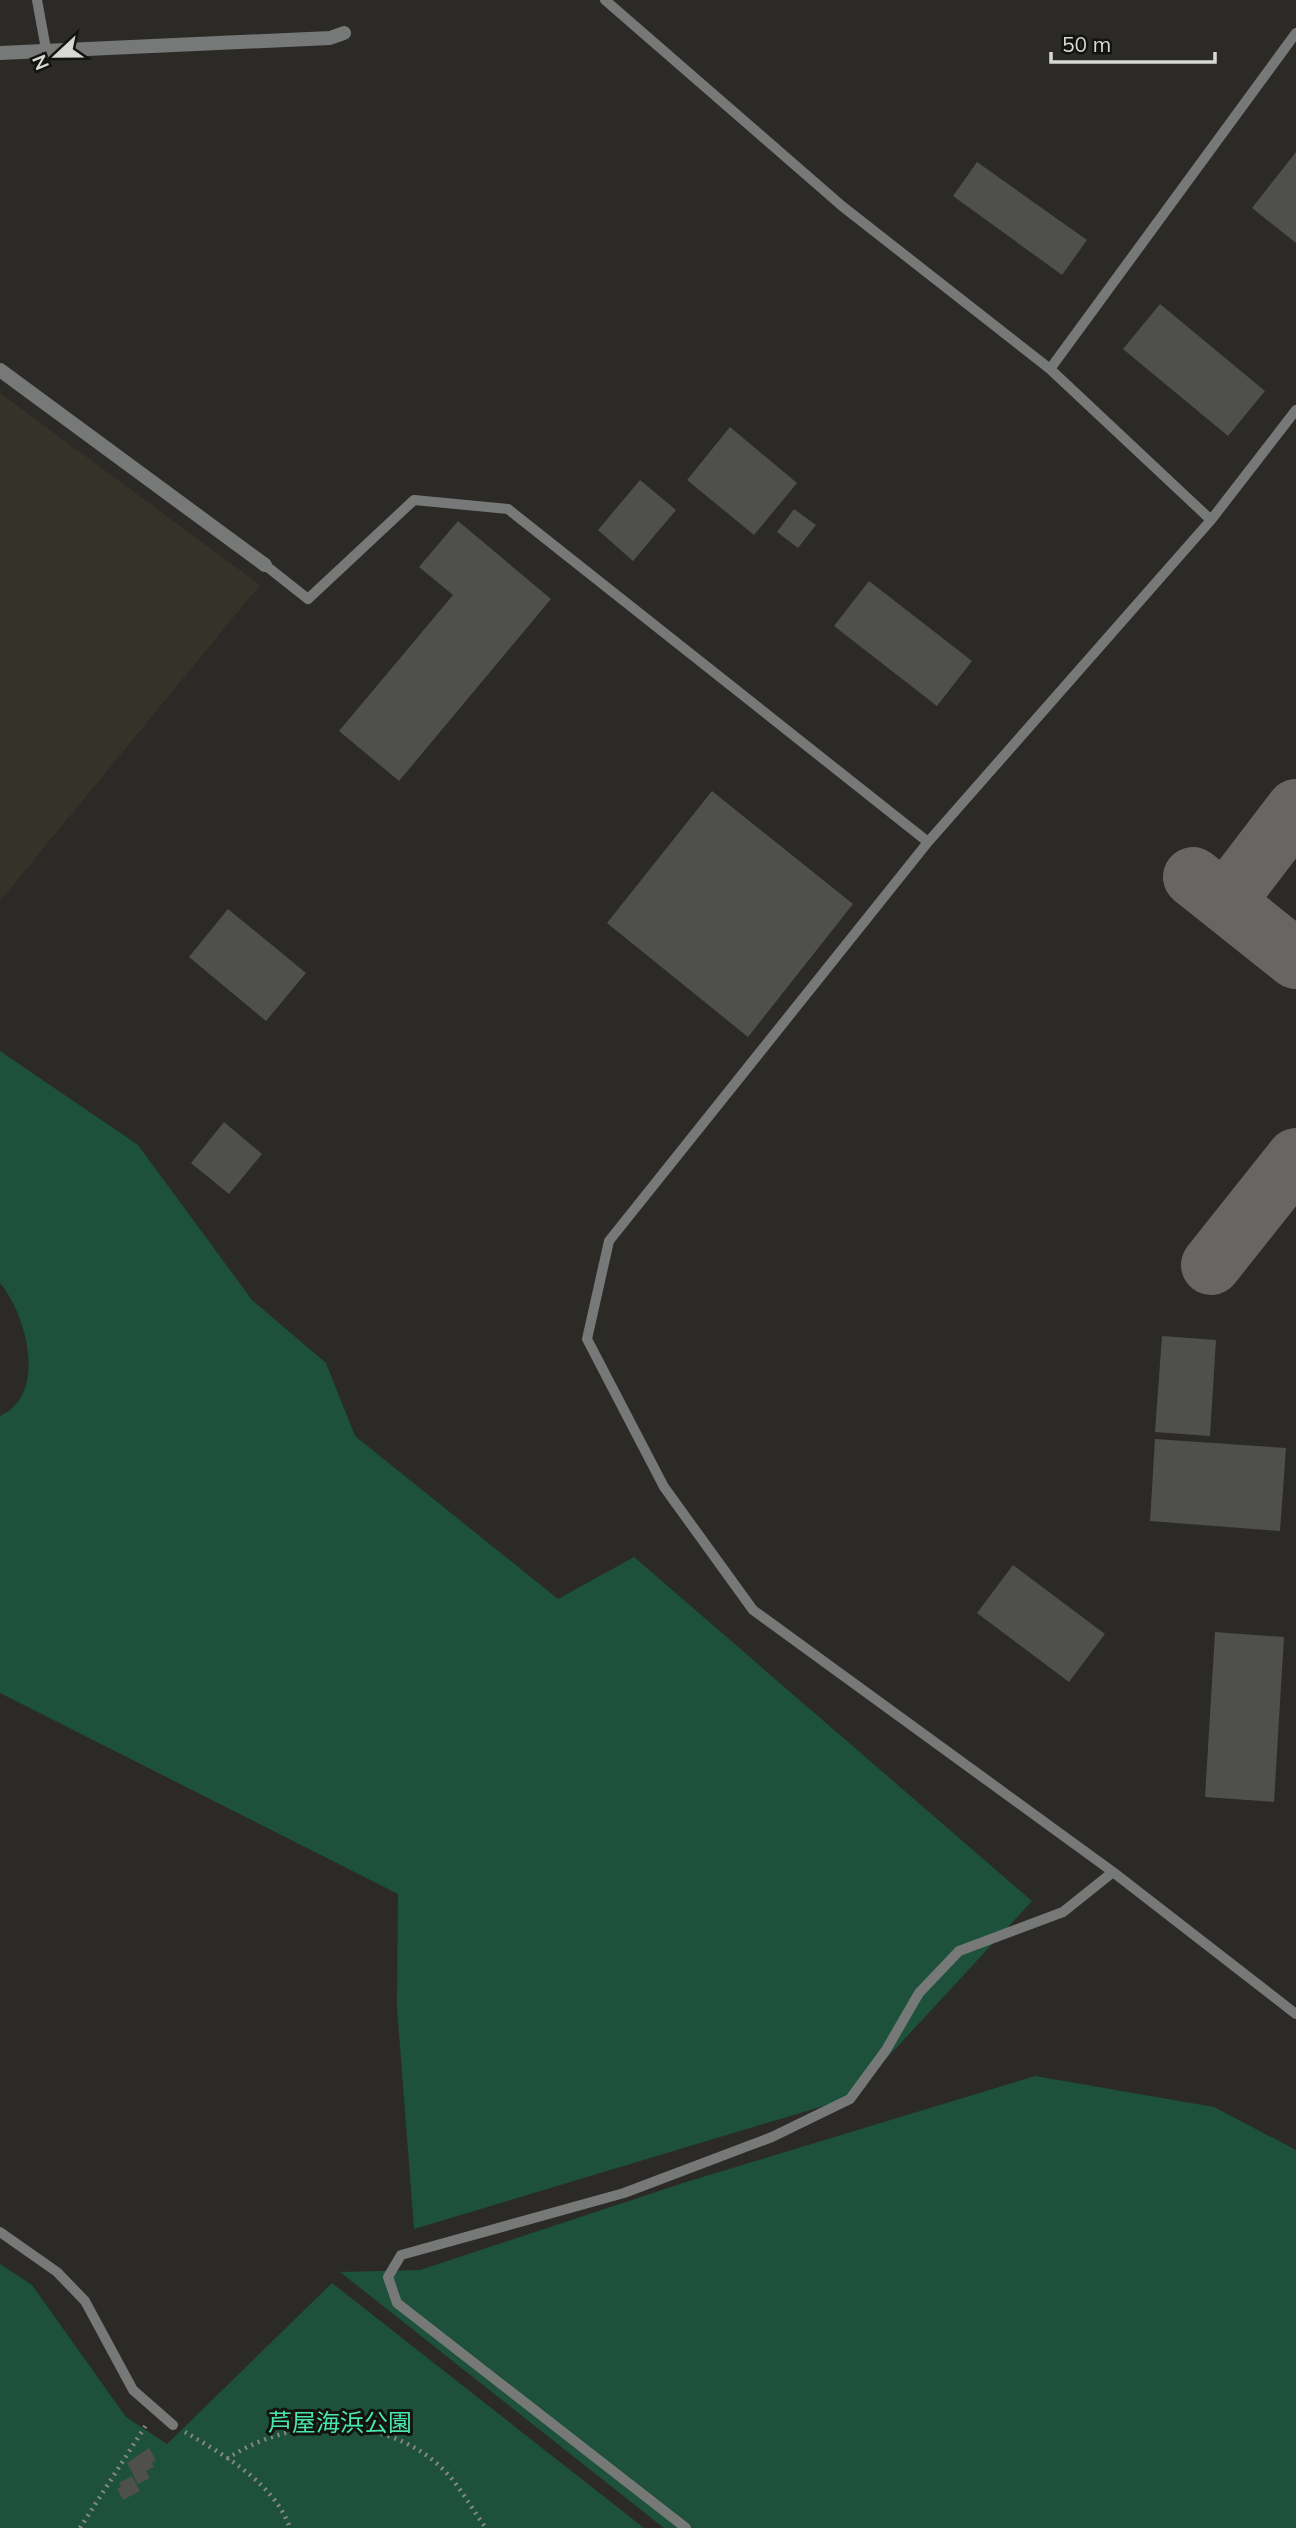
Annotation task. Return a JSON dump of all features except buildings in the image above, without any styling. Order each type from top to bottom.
[{"type":"street","points":[[0,53],[330,38],[344,33]]},
{"type":"street","points":[[0,370],[265,565]]},
{"type":"lane","points":[[37,0],[46,49]]},
{"type":"lane","points":[[605,0],[842,206],[1051,369],[1211,520]]},
{"type":"lane","points":[[1051,369],[1296,33]]},
{"type":"lane","points":[[1296,410],[1211,520],[928,842],[609,1241],[587,1339],[664,1487],[753,1610],[1113,1872],[1296,2014]]},
{"type":"lane","points":[[265,565],[308,599],[414,499],[508,509],[928,842]]},
{"type":"lane","points":[[686,2528],[397,2303],[388,2277],[401,2255],[624,2193],[772,2137],[850,2099],[886,2050],[919,1993],[959,1951],[1063,1912],[1113,1872]]},
{"type":"lane","points":[[0,2232],[57,2272],[85,2301],[133,2390],[173,2425]]},
{"type":"path","points":[[80,2528],[156,2410]]},
{"type":"path","points":[[173,2425],[227,2459],[270,2492],[284,2510],[290,2528]]},
{"type":"path","points":[[227,2459],[246,2446],[281,2433],[313,2427],[345,2427],[386,2436],[419,2451],[452,2479],[486,2528]]},
{"type":"shaded area","points":[[0,393],[260,585],[0,901]]},
{"type":"green space","points":[[0,1051],[138,1145],[252,1300],[326,1363],[355,1436],[558,1599],[634,1557],[1032,1901],[850,2098],[414,2229],[397,2007],[398,1894],[0,1693],[0,1416],[15,1406],[24,1391],[28,1354],[18,1314],[0,1283]]},
{"type":"green space","points":[[1035,2076],[1214,2107],[1296,2150],[1296,2528],[664,2528],[340,2272],[420,2270],[683,2183]]},
{"type":"green space","name":"芦屋海浜公園","points":[[0,2264],[32,2285],[126,2417],[167,2444],[332,2283],[644,2528],[0,2528]]},
{"type":"taxiway","points":[[1225,902],[1296,809]]},
{"type":"taxiway","points":[[1193,877],[1296,959]]},
{"type":"taxiway","points":[[1211,1265],[1296,1158]]}]
